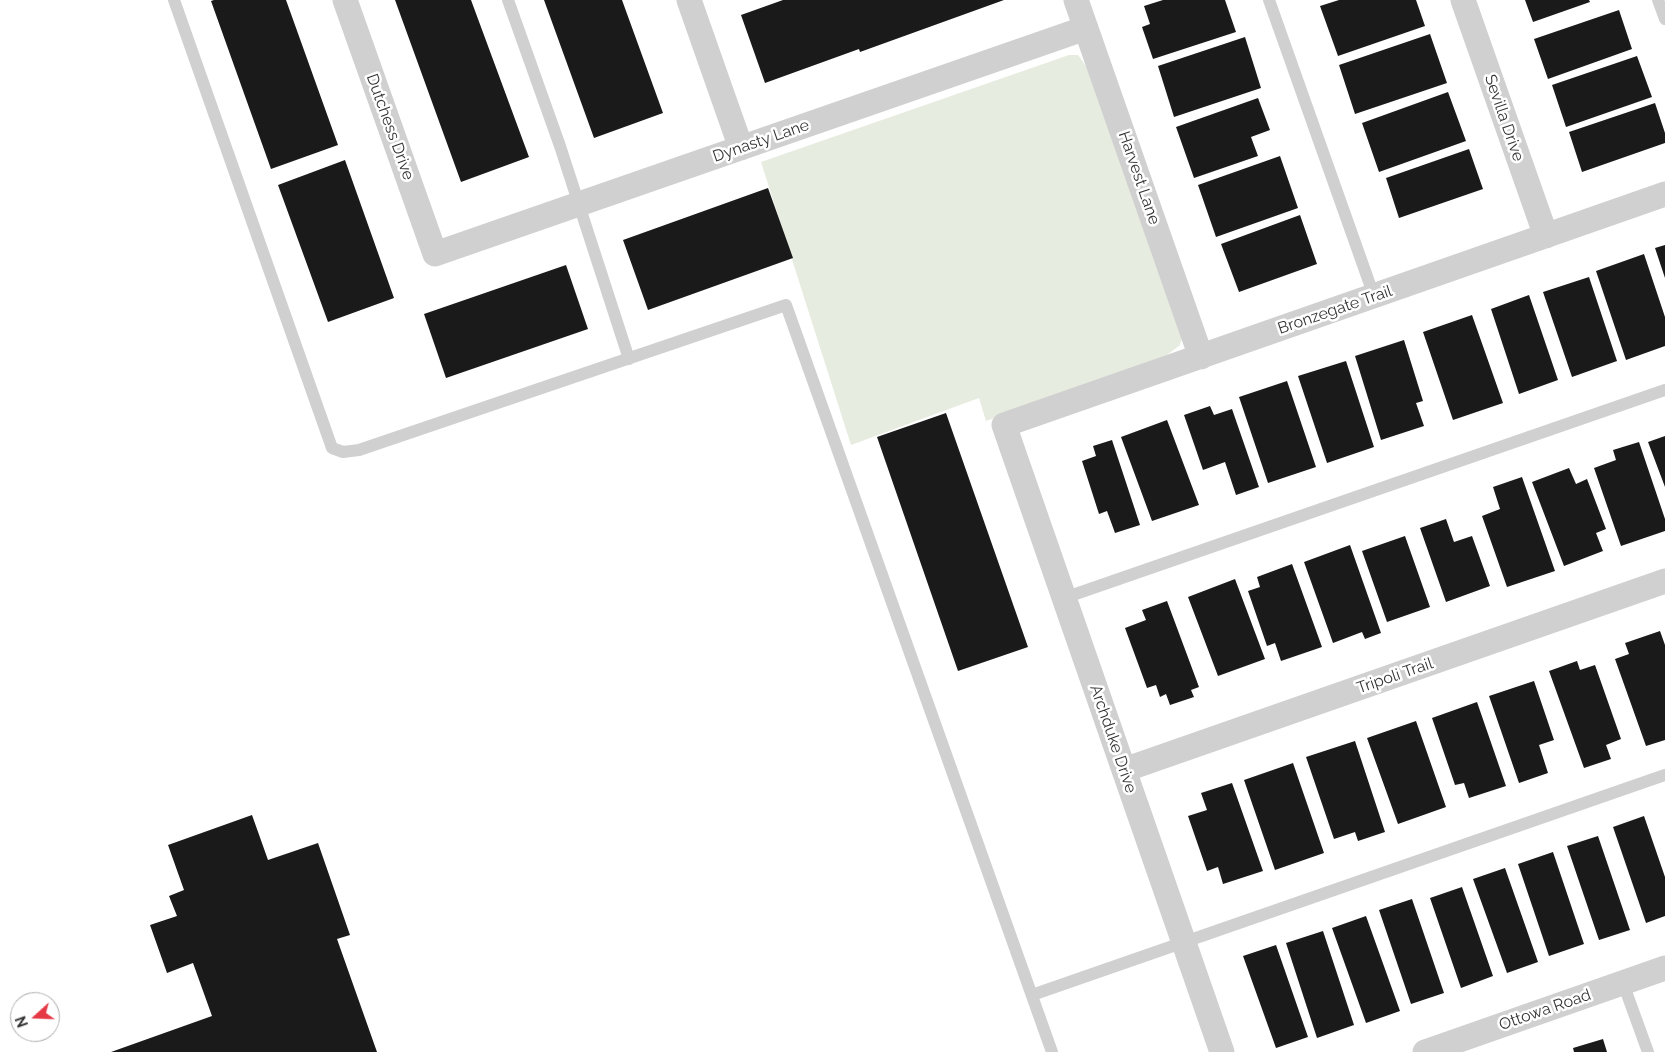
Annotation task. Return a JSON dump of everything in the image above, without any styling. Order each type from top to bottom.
[{"type":"street","name":"Dutchess Drive","points":[[344,0],[435,254]]},
{"type":"street","points":[[689,0],[741,148]]},
{"type":"street","name":"Harvest Lane","points":[[1076,0],[1201,357]]},
{"type":"street","name":"Sevilla Drive","points":[[1463,0],[1546,236]]},
{"type":"street","name":"Dynasty Lane","points":[[435,254],[1086,28]]},
{"type":"street","name":"Bronzegate Trail","points":[[1004,425],[1665,194]]},
{"type":"street","name":"Archduke Drive","points":[[1004,425],[1222,1052]]},
{"type":"street","name":"Tripoli Trail","points":[[1124,770],[1665,582]]},
{"type":"street","name":"Ottowa Road","points":[[1425,1052],[1665,968]]},
{"type":"lane","points":[[174,0],[332,448],[344,452],[360,450],[786,305],[1052,1052]]},
{"type":"lane","points":[[508,0],[556,137],[629,358]]},
{"type":"lane","points":[[1269,0],[1374,296]]},
{"type":"lane","points":[[1658,0],[1665,19]]},
{"type":"lane","points":[[1064,598],[1665,390]]},
{"type":"lane","points":[[1032,995],[1665,775]]},
{"type":"lane","points":[[1623,983],[1648,1052]]},
{"type":"shaded area","points":[[1069,55],[1078,55],[1088,69],[1183,335],[1180,345],[1167,355],[986,421],[979,398],[851,445],[761,162]]},
{"type":"building","points":[[286,0],[338,145],[271,169],[211,1]]},
{"type":"building","points":[[395,0],[471,0],[529,157],[461,182]]},
{"type":"building","points":[[544,0],[622,0],[663,113],[594,138]]},
{"type":"building","points":[[783,0],[1004,0],[860,52],[859,49],[765,83],[741,15]]},
{"type":"building","points":[[1163,0],[1225,0],[1236,32],[1153,59],[1142,27],[1150,24],[1144,6]]},
{"type":"building","points":[[1339,0],[1416,0],[1425,26],[1338,56],[1320,6]]},
{"type":"building","points":[[1525,0],[1589,0],[1590,2],[1533,22]]},
{"type":"building","points":[[1619,10],[1632,49],[1548,79],[1534,39]]},
{"type":"building","points":[[1430,34],[1447,83],[1355,114],[1339,65]]},
{"type":"building","points":[[1245,37],[1261,88],[1174,117],[1158,66]]},
{"type":"building","points":[[1637,56],[1652,97],[1566,127],[1552,85]]},
{"type":"building","points":[[1448,92],[1466,141],[1379,172],[1362,123]]},
{"type":"building","points":[[1258,98],[1270,130],[1251,137],[1258,156],[1194,178],[1176,127]]},
{"type":"building","points":[[1655,103],[1665,133],[1665,143],[1582,172],[1569,132]]},
{"type":"building","points":[[1469,149],[1483,189],[1399,218],[1386,178]]},
{"type":"building","points":[[1280,156],[1298,208],[1216,237],[1198,185]]},
{"type":"building","points":[[345,160],[394,298],[328,322],[278,185]]},
{"type":"building","points":[[768,188],[793,258],[648,310],[623,240]]},
{"type":"building","points":[[1300,215],[1317,264],[1239,292],[1221,244]]},
{"type":"building","points":[[1665,245],[1665,278],[1655,248]]},
{"type":"building","points":[[1644,254],[1665,317],[1665,346],[1626,360],[1596,271]]},
{"type":"building","points":[[566,265],[588,329],[446,378],[424,314]]},
{"type":"building","points":[[1589,277],[1617,361],[1572,377],[1543,292]]},
{"type":"building","points":[[1529,295],[1558,380],[1519,394],[1491,309]]},
{"type":"building","points":[[1472,315],[1503,403],[1453,420],[1423,332]]},
{"type":"building","points":[[1404,340],[1423,401],[1416,403],[1424,426],[1381,440],[1355,356]]},
{"type":"building","points":[[1346,361],[1374,447],[1327,463],[1298,376]]},
{"type":"building","points":[[1287,381],[1316,467],[1268,483],[1239,397]]},
{"type":"building","points":[[1210,406],[1214,415],[1232,409],[1259,487],[1236,495],[1225,462],[1203,470],[1184,415]]},
{"type":"building","points":[[946,413],[1028,647],[958,671],[877,437]]},
{"type":"building","points":[[1167,420],[1199,505],[1152,521],[1121,437]]},
{"type":"building","points":[[1665,436],[1665,487],[1648,442]]},
{"type":"building","points":[[1112,440],[1140,525],[1115,533],[1107,511],[1099,514],[1082,461],[1096,456],[1093,446]]},
{"type":"building","points":[[1639,442],[1665,519],[1665,531],[1621,546],[1594,468],[1616,460],[1613,450]]},
{"type":"building","points":[[1569,468],[1576,484],[1587,479],[1606,529],[1596,533],[1603,551],[1564,566],[1532,482]]},
{"type":"building","points":[[1522,477],[1555,571],[1507,587],[1482,516],[1500,509],[1493,487]]},
{"type":"building","points":[[1446,519],[1454,542],[1472,536],[1490,586],[1446,602],[1420,528]]},
{"type":"building","points":[[1405,536],[1430,607],[1387,622],[1362,551]]},
{"type":"building","points":[[1350,545],[1381,633],[1365,639],[1362,632],[1333,643],[1304,562]]},
{"type":"building","points":[[1292,564],[1322,647],[1281,661],[1275,643],[1267,646],[1248,591],[1260,587],[1257,577]]},
{"type":"building","points":[[1235,579],[1265,659],[1218,676],[1188,597]]},
{"type":"building","points":[[1167,601],[1199,687],[1191,690],[1194,697],[1170,705],[1166,694],[1160,697],[1156,685],[1147,688],[1125,628],[1146,620],[1142,610]]},
{"type":"building","points":[[1660,631],[1665,645],[1665,740],[1646,746],[1615,659],[1629,654],[1625,643]]},
{"type":"building","points":[[1577,661],[1580,670],[1595,665],[1621,739],[1606,745],[1611,759],[1584,768],[1549,671]]},
{"type":"building","points":[[1534,681],[1554,740],[1539,745],[1548,773],[1519,783],[1489,696]]},
{"type":"building","points":[[1477,702],[1506,786],[1469,798],[1464,783],[1455,785],[1432,718]]},
{"type":"building","points":[[1416,721],[1446,807],[1398,824],[1367,738]]},
{"type":"building","points":[[1355,741],[1385,832],[1358,841],[1355,832],[1334,839],[1306,757]]},
{"type":"building","points":[[1293,763],[1324,853],[1275,870],[1244,780]]},
{"type":"building","points":[[1232,783],[1263,871],[1223,884],[1218,867],[1207,871],[1188,816],[1207,810],[1201,793]]},
{"type":"building","points":[[252,815],[268,860],[318,843],[350,935],[337,939],[377,1052],[111,1052],[212,1016],[193,963],[167,973],[150,925],[177,916],[169,896],[184,890],[168,845]]},
{"type":"building","points":[[1644,816],[1665,877],[1665,916],[1646,923],[1613,827]]},
{"type":"building","points":[[1598,836],[1630,930],[1599,940],[1567,846]]},
{"type":"building","points":[[1553,852],[1584,944],[1549,956],[1518,864]]},
{"type":"building","points":[[1505,868],[1538,962],[1507,973],[1473,879]]},
{"type":"building","points":[[1462,887],[1493,976],[1461,988],[1430,898]]},
{"type":"building","points":[[1412,899],[1444,993],[1411,1004],[1379,910]]},
{"type":"building","points":[[1366,916],[1400,1011],[1366,1023],[1332,928]]},
{"type":"building","points":[[1323,931],[1354,1025],[1317,1038],[1286,943]]},
{"type":"building","points":[[1276,945],[1308,1037],[1276,1048],[1243,956]]},
{"type":"building","points":[[1603,1039],[1607,1052],[1574,1052],[1573,1048]]}]
